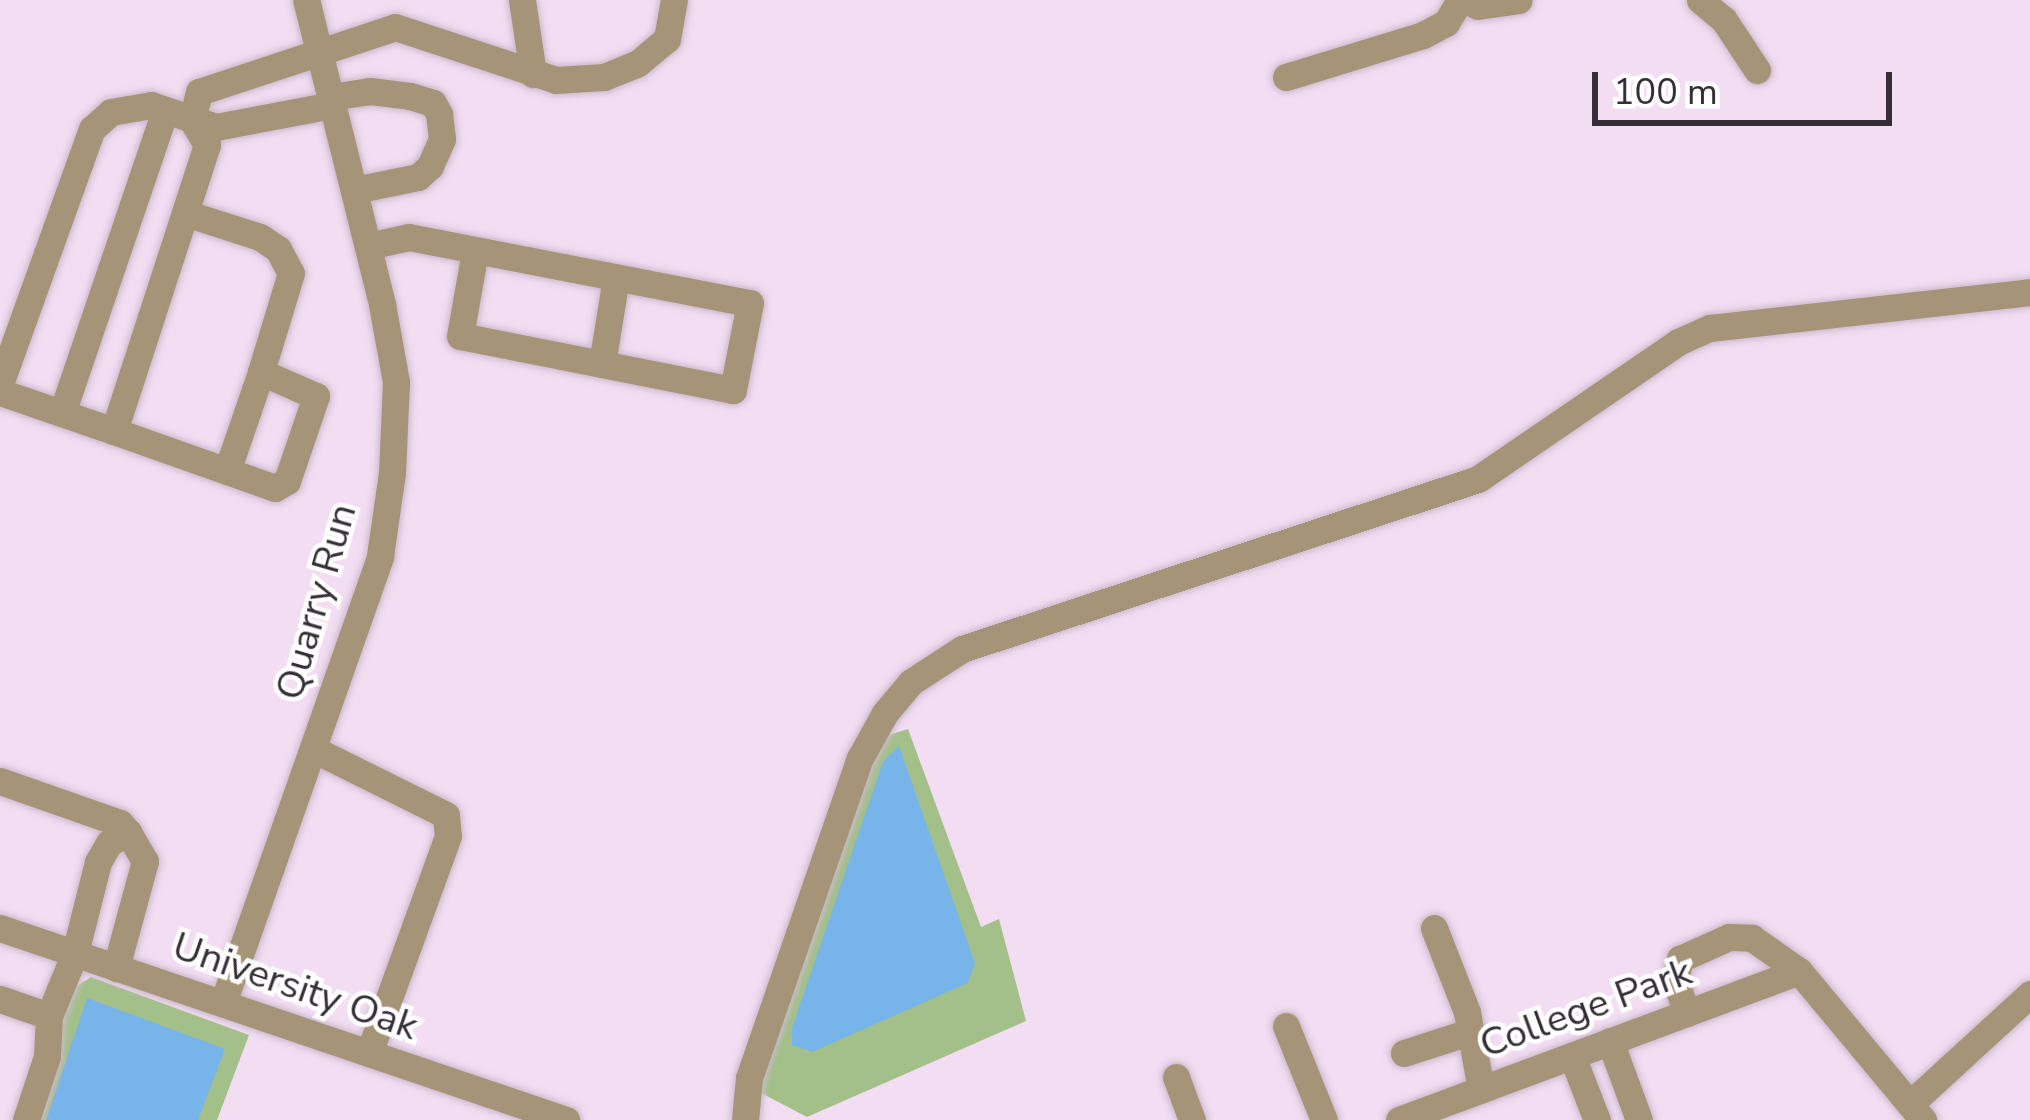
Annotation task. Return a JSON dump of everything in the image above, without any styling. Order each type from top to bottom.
[{"type":"street","name":"Quarry Run","points":[[223,1004],[380,556],[392,473],[396,382],[368,246],[306,0]]},
{"type":"street","points":[[522,0],[532,74]]},
{"type":"street","points":[[62,413],[178,115],[199,92],[320,56],[395,26],[556,80],[604,77],[637,64],[667,39],[674,0]]},
{"type":"street","points":[[1286,77],[1423,35],[1446,23],[1463,0],[1478,6],[1519,0]]},
{"type":"street","points":[[1700,0],[1724,20],[1757,70]]},
{"type":"street","points":[[261,372],[316,397],[287,481],[275,488],[0,388],[92,128],[111,112],[151,105],[216,127],[370,91],[433,104],[442,139],[430,166],[418,177],[354,190]]},
{"type":"street","points":[[114,430],[207,146],[178,115]]},
{"type":"street","points":[[185,213],[260,237],[286,260],[291,273],[227,471]]},
{"type":"street","points":[[368,246],[409,237],[750,303],[733,390],[460,336],[475,251]]},
{"type":"street","points":[[602,364],[616,278]]},
{"type":"street","points":[[745,1120],[749,1078],[860,758],[885,713],[911,682],[962,649],[1478,479],[1678,342],[1748,320],[2030,292]]},
{"type":"street","points":[[313,749],[446,815],[448,836],[369,1053]]},
{"type":"street","points":[[0,781],[120,823],[128,832],[145,860],[116,968]]},
{"type":"street","points":[[26,1120],[47,1056],[49,1016],[75,953],[98,862],[109,843],[128,832]]},
{"type":"street","name":"University Oak","points":[[0,928],[566,1120]]},
{"type":"street","points":[[1434,928],[1469,1032],[1481,1090]]},
{"type":"street","points":[[1687,1012],[1675,980],[1676,964],[1712,944],[1744,935],[1799,971],[1917,1112],[2030,994]]},
{"type":"street","name":"College Park","points":[[1400,1120],[1431,1114],[1481,1090],[1799,971]]},
{"type":"street","points":[[0,999],[49,1016]]},
{"type":"street","points":[[1286,1026],[1324,1120]]},
{"type":"street","points":[[1404,1053],[1469,1032]]},
{"type":"street","points":[[1610,1041],[1639,1120]]},
{"type":"street","points":[[1572,1056],[1593,1119]]},
{"type":"street","points":[[1176,1077],[1192,1120]]},
{"type":"green space","points":[[908,729],[981,927],[999,919],[1026,1021],[807,1117],[759,1092],[878,748],[889,735]]},
{"type":"green space","points":[[91,977],[249,1035],[217,1120],[38,1120],[62,1056],[58,1032],[72,989]]},
{"type":"water","points":[[899,746],[975,963],[968,983],[812,1052],[792,1045],[792,1028],[883,762]]},
{"type":"water","points":[[87,998],[225,1049],[198,1120],[46,1120]]}]
